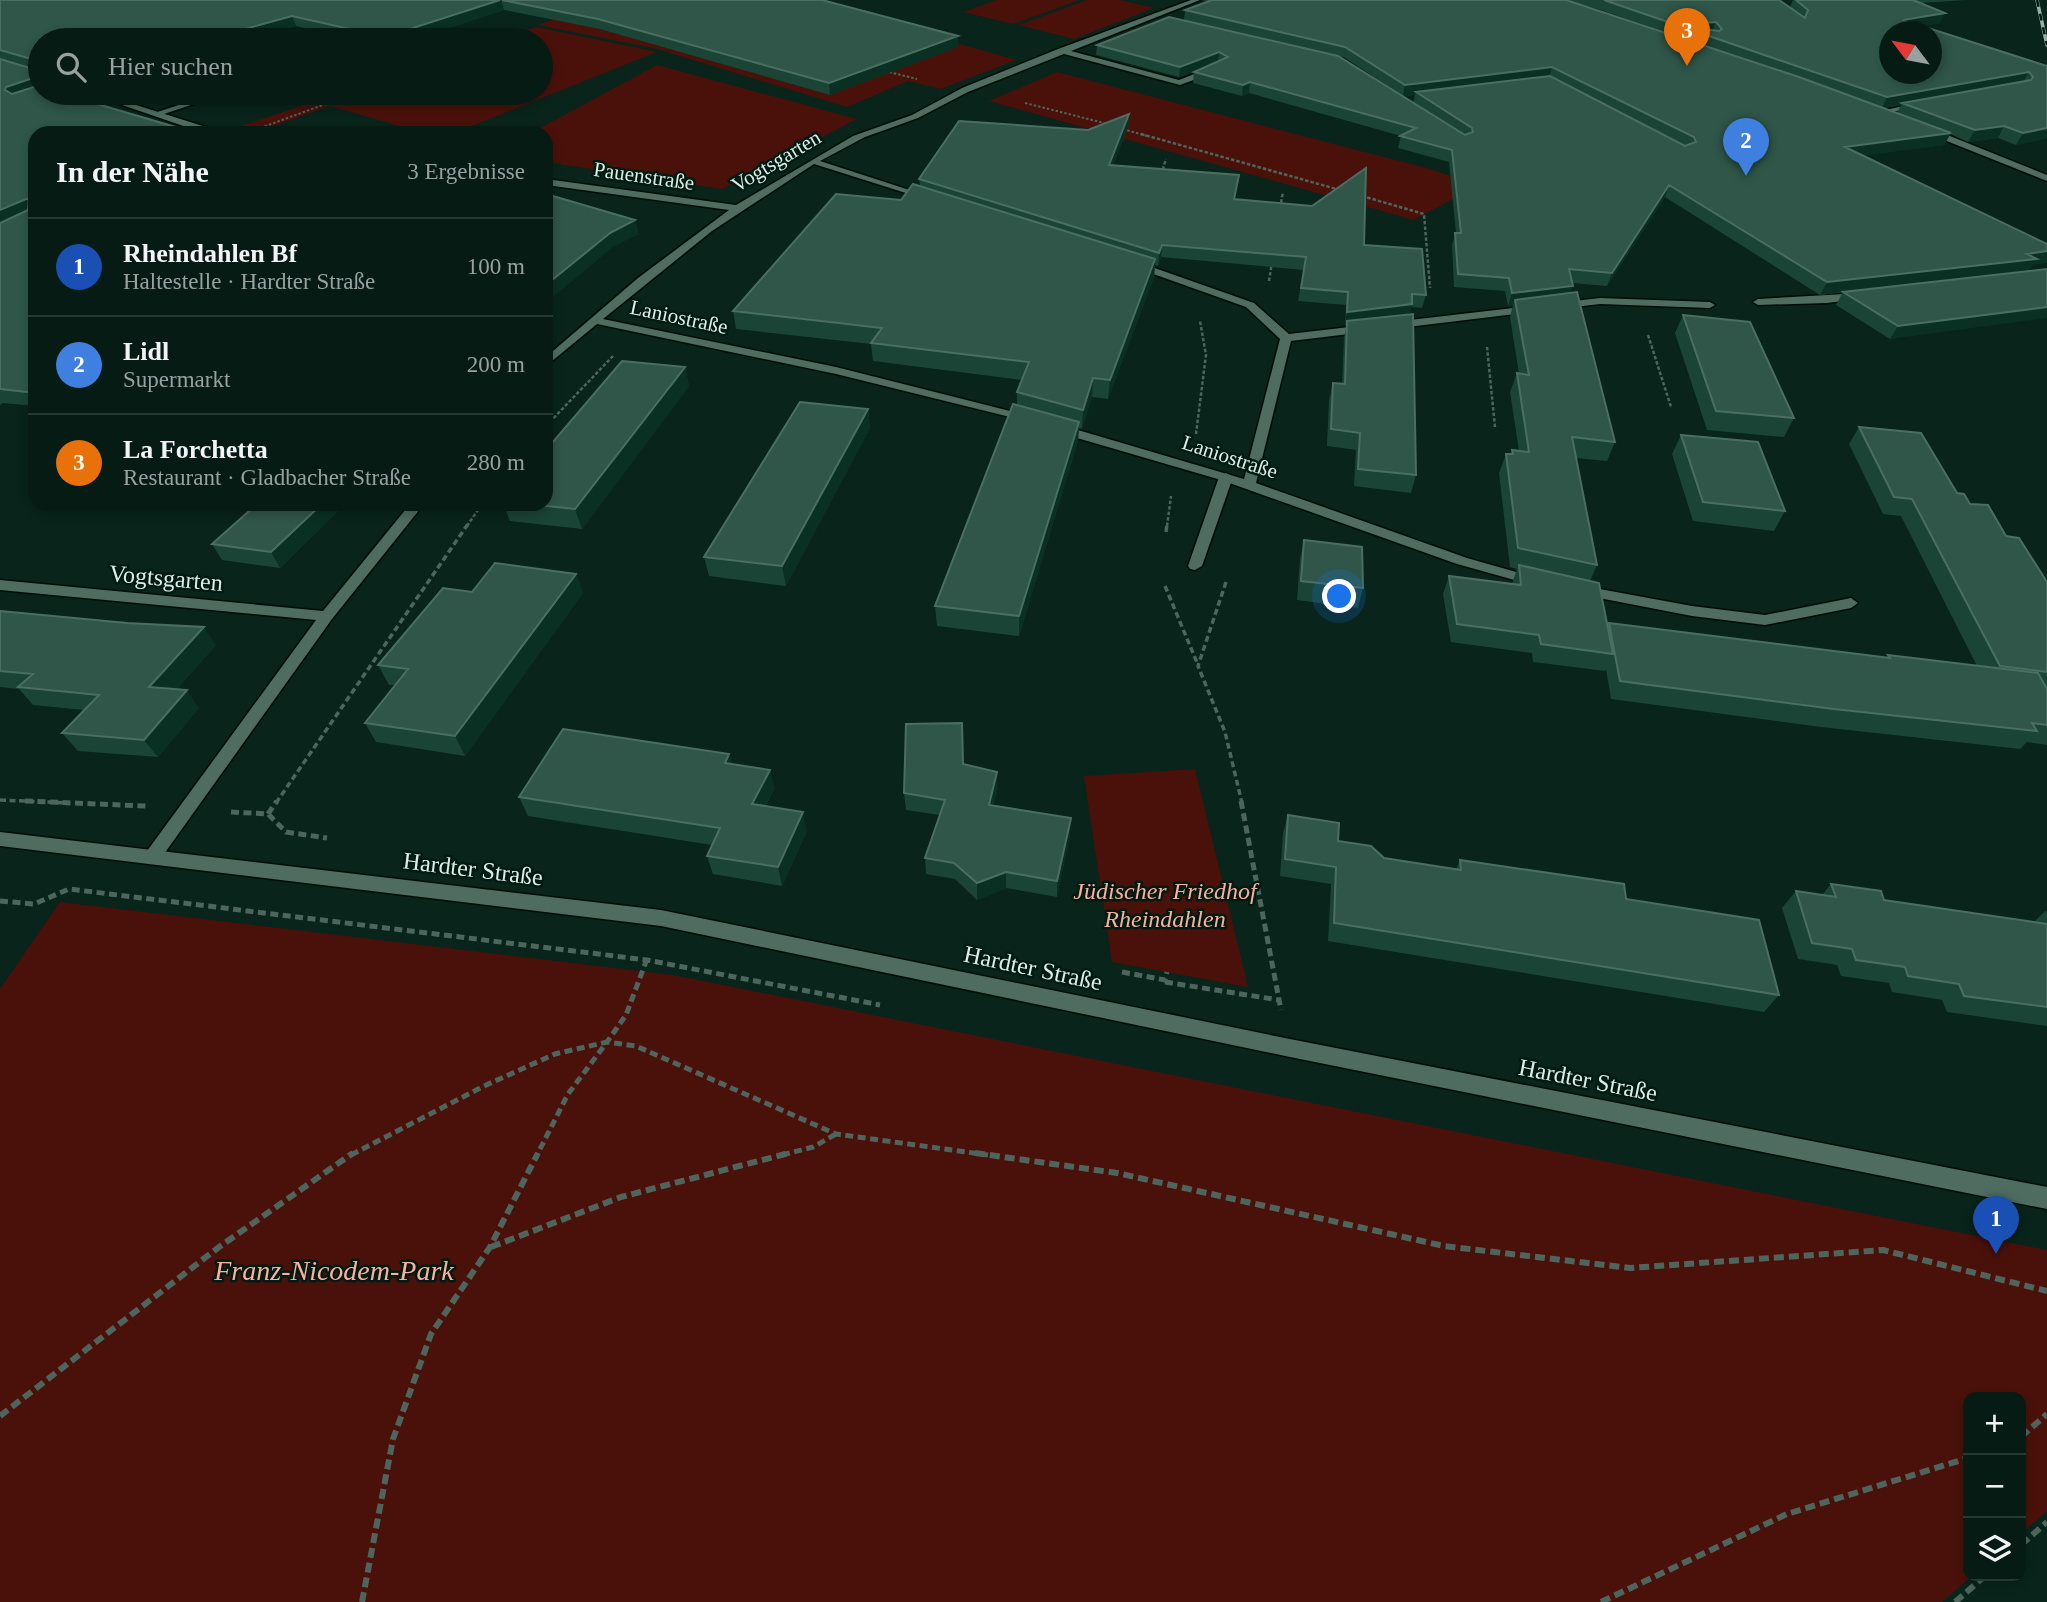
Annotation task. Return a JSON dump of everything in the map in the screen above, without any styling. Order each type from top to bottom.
[{"type":"street","name":"Vogtsgarten","points":[[553,357],[593,320],[738,208],[813,161],[863,134],[922,113],[941,100],[1061,51],[1152,18],[1180,2],[1197,0]]},
{"type":"street","points":[[1152,18],[1165,21]]},
{"type":"street","points":[[1061,51],[1180,83],[1220,67]]},
{"type":"street","points":[[1876,113],[1934,102]]},
{"type":"street","points":[[128,105],[197,126]]},
{"type":"street","points":[[155,114],[184,105]]},
{"type":"street","points":[[1864,108],[1902,122]]},
{"type":"street","points":[[1914,126],[2047,178]]},
{"type":"street","points":[[813,161],[934,201]]},
{"type":"street","name":"Pauenstraße","points":[[553,183],[738,208]]},
{"type":"street","points":[[1120,260],[1250,305],[1286,338],[1600,301],[1710,305]]},
{"type":"street","points":[[1758,302],[1826,300],[1882,294]]},
{"type":"street","name":"Laniostraße","points":[[593,320],[836,371],[1042,424],[1226,477],[1462,561],[1551,585],[1692,611],[1765,620],[1851,603]]},
{"type":"street","points":[[1249,485],[1286,338]]},
{"type":"street","points":[[1195,566],[1226,477]]},
{"type":"street","points":[[153,856],[327,615],[411,511]]},
{"type":"street","name":"Vogtsgarten","points":[[0,585],[327,615]]},
{"type":"street","name":"Hardter Straße","points":[[0,839],[661,919],[1290,1048],[2047,1198]]},
{"type":"path","points":[[880,69],[965,90]]},
{"type":"path","points":[[1026,103],[1344,191]]},
{"type":"path","points":[[264,126],[323,105]]},
{"type":"path","points":[[1279,217],[1283,192]]},
{"type":"path","points":[[1357,195],[1424,214],[1433,320]]},
{"type":"path","points":[[1250,305],[1268,289],[1273,253]]},
{"type":"path","points":[[1638,303],[1671,407]]},
{"type":"path","points":[[1475,315],[1485,327],[1495,427]]},
{"type":"path","points":[[553,418],[640,330]]},
{"type":"path","points":[[268,814],[477,511]]},
{"type":"path","points":[[1228,577],[1198,666],[1225,732],[1235,768],[1290,1048]]},
{"type":"path","points":[[0,901],[34,904],[69,889],[647,960],[893,1007]]},
{"type":"path","points":[[362,1602],[393,1439],[431,1334],[490,1247],[568,1094],[626,1015],[661,919]]},
{"type":"path","points":[[1165,980],[1167,972]]},
{"type":"path","points":[[0,1416],[219,1247],[358,1150],[484,1086],[555,1055],[607,1042],[636,1046],[836,1133],[1117,1173],[1457,1247],[1630,1268],[1883,1250],[2047,1291]]},
{"type":"path","points":[[490,1247],[621,1197],[813,1147],[836,1133]]},
{"type":"path","points":[[2026,1433],[2047,1414]]},
{"type":"path","points":[[1601,1602],[1787,1514],[1963,1460]]},
{"type":"path","points":[[2026,1541],[2047,1522]]},
{"type":"path","points":[[1955,1602],[1979,1581]]},
{"type":"green space","points":[[608,0],[905,28],[1016,60],[941,89],[908,81],[847,107],[657,49],[538,25]]},
{"type":"green space","points":[[997,0],[1079,0],[1013,24],[963,12]]},
{"type":"green space","points":[[1087,0],[1120,0],[1154,8],[1074,39],[1019,25]]},
{"type":"green space","points":[[553,31],[657,52],[553,93]]},
{"type":"green space","points":[[657,65],[857,119],[722,189],[553,163],[553,126],[544,126]]},
{"type":"green space","points":[[1057,72],[1426,168],[1479,185],[1414,220],[989,101]]},
{"type":"green space","points":[[304,105],[524,105],[472,126],[400,126],[330,106],[274,126],[241,126]]},
{"type":"green space","name":"Jüdischer Friedhof Rheindahlen","points":[[1195,769],[1248,987],[1112,962],[1084,776]]},
{"type":"green space","name":"Franz-Nicodem-Park","points":[[60,902],[673,975],[2047,1250],[2047,1511],[2026,1530],[2026,1392],[1963,1392],[1963,1581],[1966,1581],[1942,1602],[0,1602],[0,989]]},
{"type":"building","points":[[0,0],[500,0],[413,28],[345,28],[292,16],[248,28],[28,28],[28,58],[0,50]]},
{"type":"building","points":[[502,0],[822,0],[958,36],[829,83],[598,19]]},
{"type":"building","points":[[1212,0],[1566,0],[1799,77],[1951,133],[1845,147],[2047,244],[2047,251],[2027,254],[2037,259],[1827,282],[1669,185],[1612,273],[1569,269],[1573,286],[1512,293],[1509,278],[1458,274],[1455,233],[1461,233],[1452,150],[1400,136],[1416,128],[1250,82],[1243,85],[1194,72],[1228,57],[1219,52],[1180,67],[1097,45],[1169,17],[1338,56],[1465,135],[1473,132],[1472,128],[1416,92],[1550,76],[1685,146],[1696,142],[1694,137],[1552,67],[1405,85],[1345,47],[1185,10]]},
{"type":"building","points":[[1604,0],[1779,0],[1805,18],[1808,10],[1796,0],[1913,0],[1945,13],[1903,20],[1906,21],[1879,21],[1879,84],[1942,84],[1942,32],[2047,66],[2047,128],[2023,133],[2004,126],[1975,130],[1902,103],[2031,80],[2033,77],[2029,72],[1887,97]],"holes":[[[1716,22],[1722,29],[1719,31],[1703,29],[1705,23]]]},
{"type":"building","points":[[0,59],[28,67],[28,80],[6,87],[5,90],[12,94],[28,89],[28,105],[101,105],[172,126],[28,126],[28,199],[0,210]]},
{"type":"building","points":[[1129,114],[1109,165],[1239,175],[1234,199],[1312,206],[1366,168],[1364,245],[1422,249],[1426,295],[1412,294],[1412,304],[1347,312],[1348,292],[1301,288],[1306,257],[1162,245],[1159,253],[919,179],[959,121],[1088,130]]},
{"type":"building","points":[[913,184],[1155,259],[1110,380],[1093,378],[1083,410],[1017,392],[1029,362],[871,343],[882,328],[733,311],[836,194],[901,200]]},
{"type":"building","points":[[553,196],[635,220],[610,233],[553,279]]},
{"type":"building","points":[[28,210],[28,392],[0,389],[0,223]]},
{"type":"building","points":[[2047,269],[2047,307],[1898,326],[1843,292]]},
{"type":"building","points":[[1577,292],[1615,442],[1572,437],[1597,565],[1518,548],[1506,454],[1513,454],[1512,450],[1529,452],[1517,373],[1529,375],[1515,300]]},
{"type":"building","points":[[1413,314],[1416,475],[1358,469],[1360,433],[1331,429],[1333,383],[1345,384],[1347,321]]},
{"type":"building","points":[[1683,315],[1750,322],[1794,418],[1716,411]]},
{"type":"building","points":[[622,361],[685,367],[575,509],[553,507],[553,442]]},
{"type":"building","points":[[800,402],[868,409],[782,566],[704,557]]},
{"type":"building","points":[[1013,404],[1079,422],[1019,616],[935,606]]},
{"type":"building","points":[[1859,427],[1921,433],[1957,493],[1964,494],[1970,504],[1988,505],[2006,536],[2019,538],[2047,582],[2047,672],[2000,666],[1912,499],[1894,497]]},
{"type":"building","points":[[1681,435],[1758,442],[1785,511],[1703,502]]},
{"type":"building","points":[[249,511],[315,511],[271,552],[212,544]]},
{"type":"building","points":[[1304,540],[1362,547],[1363,588],[1301,581]]},
{"type":"building","points":[[495,563],[576,574],[455,736],[365,723],[408,669],[378,665],[443,588],[472,592]]},
{"type":"building","points":[[1519,565],[1599,583],[1613,654],[1541,644],[1539,635],[1457,624],[1449,576],[1521,585]]},
{"type":"building","points":[[0,611],[204,627],[149,687],[187,690],[144,740],[62,733],[99,695],[18,687],[33,674],[0,671]]},
{"type":"building","points":[[1609,623],[1890,658],[1888,655],[2038,673],[2047,689],[2047,725],[2032,723],[2037,731],[1834,709],[1620,681]]},
{"type":"building","points":[[962,723],[963,764],[997,772],[989,805],[1071,818],[1057,881],[1006,872],[977,883],[954,863],[925,858],[945,800],[904,793],[906,724]]},
{"type":"building","points":[[563,729],[729,754],[725,763],[770,770],[752,804],[803,812],[778,867],[707,856],[720,828],[519,797]]},
{"type":"building","points":[[1288,815],[1339,823],[1338,841],[1371,846],[1384,858],[1461,870],[1460,860],[1624,884],[1626,899],[1759,920],[1779,995],[1334,923],[1336,867],[1285,859]]},
{"type":"building","points":[[1831,884],[1881,891],[1884,900],[2047,924],[2047,1007],[1964,996],[1959,984],[1908,976],[1905,967],[1856,960],[1852,949],[1812,943],[1796,891],[1836,897]]},
{"type":"railway","points":[[2037,0],[2047,45]]},
{"type":"place","name":"La Forchetta","points":[[1687,66]]},
{"type":"place","name":"Lidl","points":[[1746,176]]},
{"type":"place","name":"Rheindahlen Bf","points":[[1996,1254]]}]
